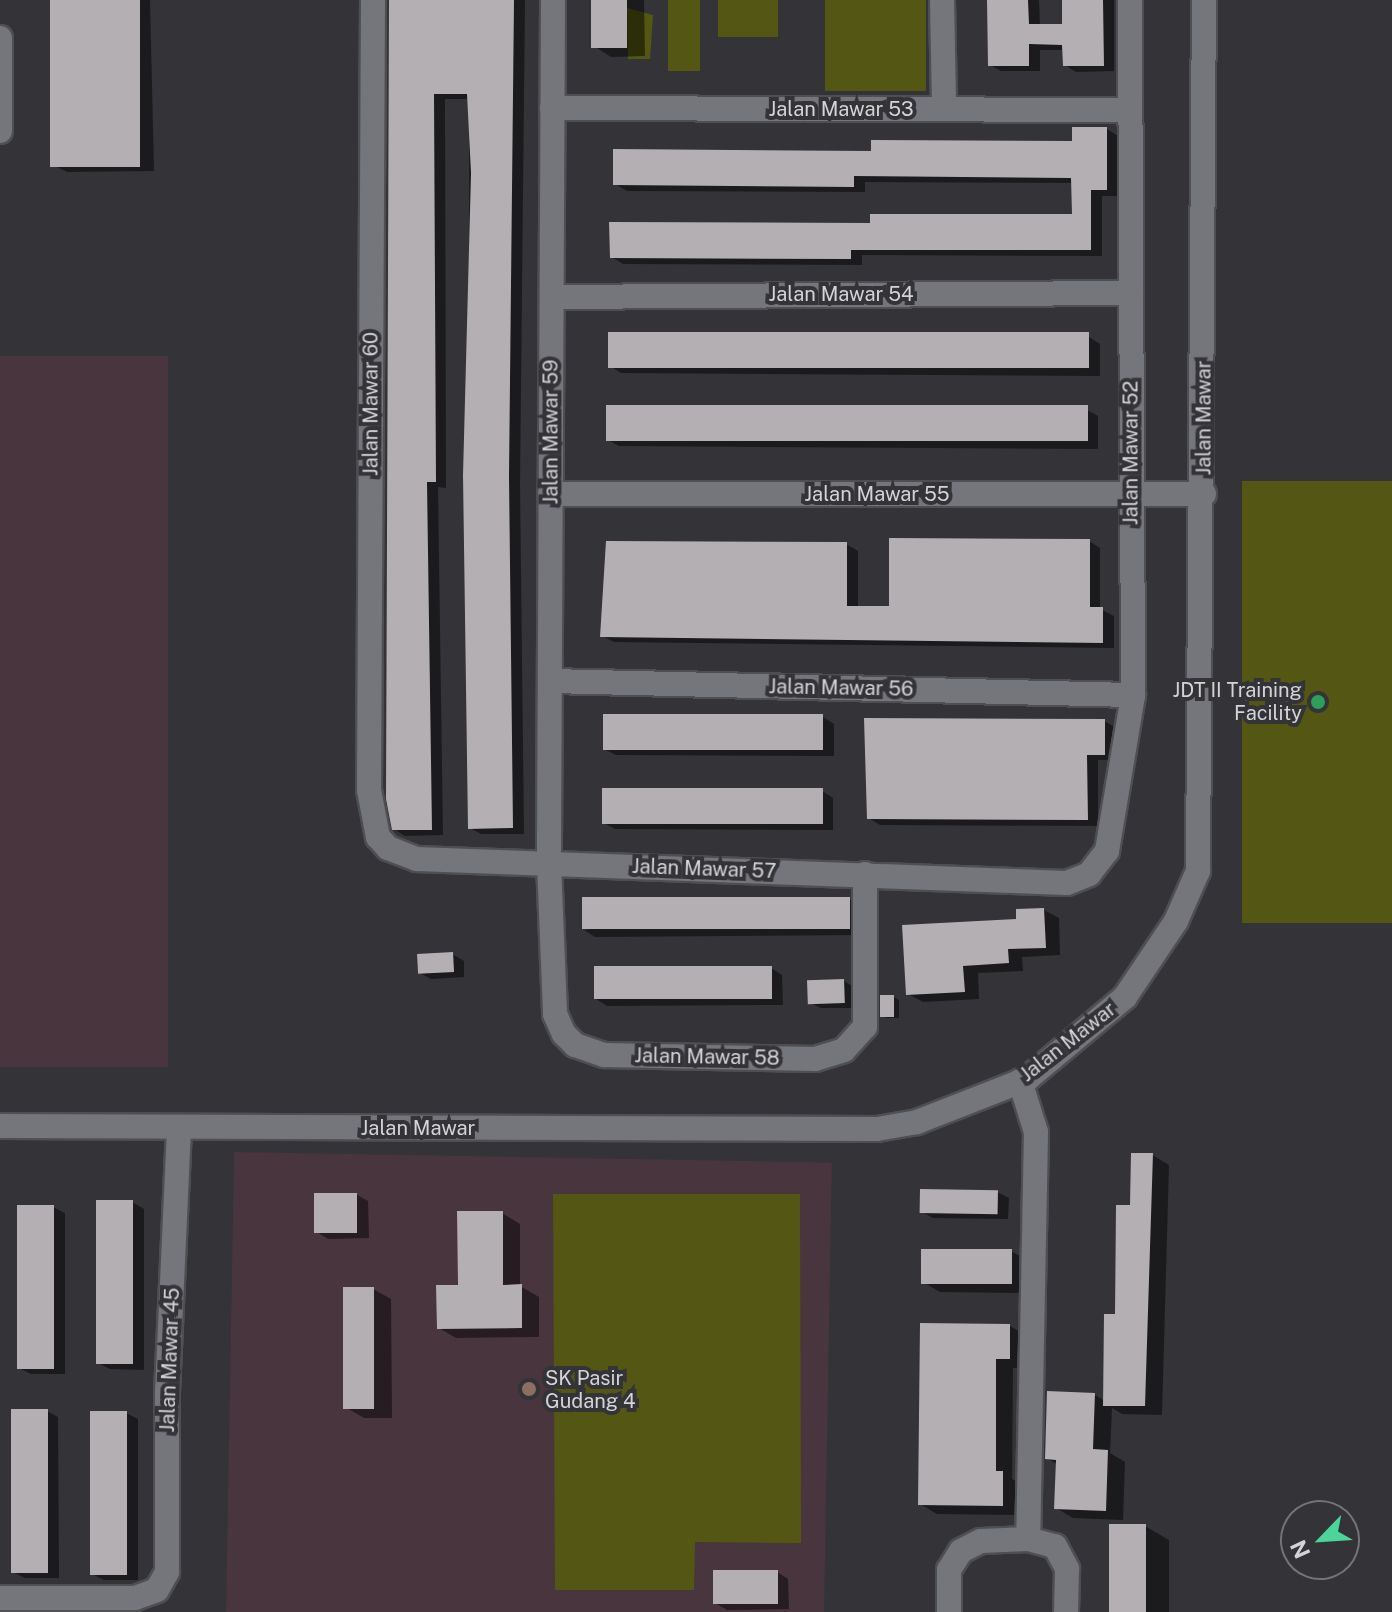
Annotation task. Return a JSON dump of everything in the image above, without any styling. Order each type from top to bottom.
[{"type":"street","name":"Jalan Mawar 60","points":[[369,808],[373,0]]},
{"type":"street","name":"Jalan Mawar 59","points":[[549,863],[553,0]]},
{"type":"street","points":[[942,0],[944,109]]},
{"type":"street","name":"Jalan Mawar 52","points":[[1067,883],[1089,874],[1107,851],[1133,695],[1130,0]]},
{"type":"street","name":"Jalan Mawar","points":[[0,1126],[877,1129],[917,1122],[1020,1081],[1125,997],[1176,921],[1198,871],[1204,494],[1204,0]]},
{"type":"street","points":[[0,38],[0,131]]},
{"type":"street","name":"Jalan Mawar 53","points":[[552,108],[1130,110]]},
{"type":"street","name":"Jalan Mawar 54","points":[[552,297],[1130,293]]},
{"type":"street","name":"Jalan Mawar 55","points":[[550,494],[1204,494]]},
{"type":"street","name":"Jalan Mawar 56","points":[[550,681],[1133,695]]},
{"type":"street","name":"Jalan Mawar 57","points":[[369,808],[378,837],[402,856],[1067,883]]},
{"type":"street","name":"Jalan Mawar 58","points":[[549,863],[555,1014],[575,1045],[604,1055],[815,1059],[844,1050],[865,1027],[865,874]]},
{"type":"street","points":[[1020,1081],[1036,1132],[1028,1539]]},
{"type":"street","name":"Jalan Mawar 45","points":[[0,1598],[135,1598],[157,1590],[167,1572],[167,1393],[179,1127]]},
{"type":"street","points":[[949,1612],[949,1570],[961,1551],[981,1541],[1028,1539],[1055,1546],[1067,1569],[1066,1612]]},
{"type":"shaded area","points":[[668,0],[700,0],[700,71],[668,71]]},
{"type":"shaded area","points":[[718,0],[778,0],[778,37],[718,37]]},
{"type":"shaded area","points":[[825,0],[926,0],[926,91],[825,91]]},
{"type":"shaded area","points":[[627,8],[653,15],[650,59],[628,59]]},
{"type":"shaded area","points":[[0,356],[168,356],[168,1067],[0,1067]]},
{"type":"shaded area","name":"JDT II Training Facility","points":[[1242,481],[1392,481],[1392,923],[1242,923]]},
{"type":"shaded area","name":"SK Pasir Gudang 4","points":[[234,1152],[832,1162],[824,1612],[226,1612]]},
{"type":"shaded area","points":[[553,1194],[800,1194],[801,1543],[695,1542],[694,1590],[555,1590]]},
{"type":"shaded area","points":[[12,1608],[141,1608],[141,1612],[12,1612]]},
{"type":"building","points":[[50,0],[140,0],[140,167],[50,167]]},
{"type":"building","points":[[389,0],[514,0],[509,476],[513,828],[468,829],[463,475],[471,173],[467,94],[434,94],[436,482],[427,482],[432,830],[392,830],[386,799]]},
{"type":"building","points":[[591,0],[627,0],[627,48],[591,48]]},
{"type":"building","points":[[987,0],[1028,0],[1029,24],[1062,24],[1062,0],[1103,0],[1104,66],[1063,66],[1062,45],[1029,44],[1029,66],[988,66]]},
{"type":"building","points":[[1072,127],[1107,127],[1107,190],[1091,190],[1091,250],[851,250],[851,259],[610,258],[609,222],[870,223],[870,214],[1072,214],[1071,178],[854,176],[854,187],[613,185],[613,149],[871,151],[871,140],[1072,141]]},
{"type":"building","points":[[608,332],[1089,332],[1089,368],[608,368]]},
{"type":"building","points":[[606,405],[1088,405],[1088,441],[606,441]]},
{"type":"building","points":[[889,538],[1090,539],[1090,607],[1103,607],[1103,643],[600,637],[606,541],[847,542],[847,606],[889,606]]},
{"type":"building","points":[[603,714],[823,714],[823,750],[603,750]]},
{"type":"building","points":[[864,718],[1105,719],[1105,755],[1087,755],[1088,820],[867,819]]},
{"type":"building","points":[[602,788],[823,788],[823,824],[602,824]]},
{"type":"building","points":[[582,897],[850,897],[850,929],[582,929]]},
{"type":"building","points":[[1044,908],[1046,948],[1008,949],[1009,963],[963,966],[965,992],[906,995],[902,925],[1016,919],[1016,909]]},
{"type":"building","points":[[453,952],[454,972],[418,974],[417,954]]},
{"type":"building","points":[[594,966],[772,966],[772,999],[594,999]]},
{"type":"building","points":[[844,979],[845,1003],[808,1004],[807,980]]},
{"type":"building","points":[[880,995],[894,995],[894,1017],[880,1017]]},
{"type":"building","points":[[1131,1153],[1153,1153],[1145,1406],[1103,1406],[1104,1314],[1115,1314],[1116,1205],[1130,1205]]},
{"type":"building","points":[[920,1189],[998,1190],[998,1214],[920,1213]]},
{"type":"building","points":[[314,1193],[357,1193],[357,1233],[314,1233]]},
{"type":"building","points":[[96,1200],[133,1200],[133,1364],[96,1364]]},
{"type":"building","points":[[17,1205],[54,1205],[54,1369],[17,1369]]},
{"type":"building","points":[[457,1211],[503,1211],[503,1285],[522,1284],[522,1328],[437,1329],[436,1285],[458,1285]]},
{"type":"building","points":[[921,1249],[1012,1249],[1012,1284],[921,1284]]},
{"type":"building","points":[[343,1287],[374,1287],[374,1409],[343,1409]]},
{"type":"building","points":[[920,1323],[1010,1324],[1010,1359],[996,1359],[996,1471],[1003,1471],[1003,1506],[918,1505]]},
{"type":"building","points":[[1047,1391],[1095,1393],[1093,1449],[1108,1450],[1106,1511],[1054,1509],[1056,1460],[1045,1459]]},
{"type":"building","points":[[11,1409],[48,1409],[48,1573],[11,1573]]},
{"type":"building","points":[[90,1411],[127,1411],[127,1575],[90,1575]]},
{"type":"building","points":[[1109,1524],[1146,1524],[1146,1612],[1109,1612]]},
{"type":"building","points":[[713,1570],[778,1570],[778,1604],[713,1604]]},
{"type":"place","name":"JDT II Training Facility","points":[[1318,702]]},
{"type":"place","name":"SK Pasir Gudang 4","points":[[529,1389]]}]
